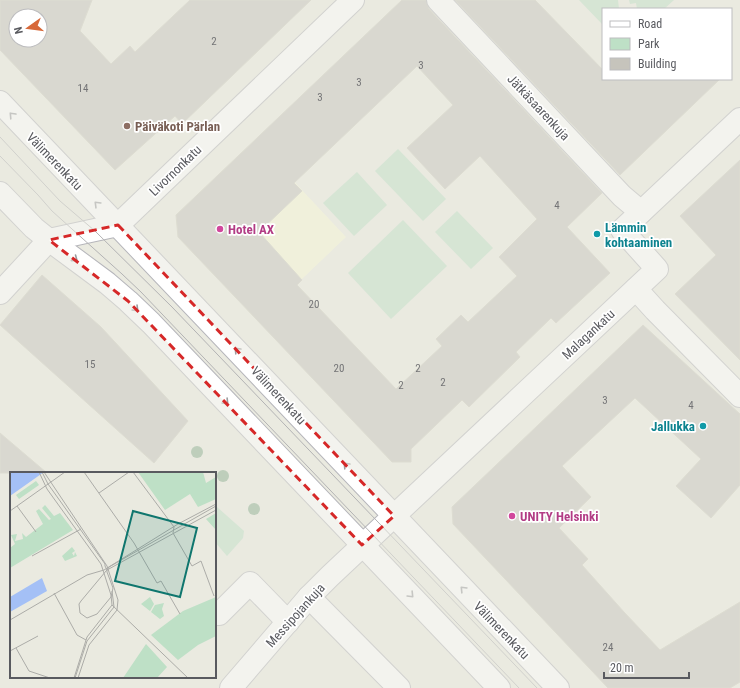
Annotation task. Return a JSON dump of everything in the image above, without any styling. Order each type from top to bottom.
[{"type":"street","name":"Livornonkatu","points":[[118,225],[353,0]]},
{"type":"street","name":"Jätkäsaarenkuja","points":[[438,0],[622,196],[641,212]]},
{"type":"street","name":"Välimerenkatu","points":[[0,102],[558,688]]},
{"type":"street","name":"Malagankatu","points":[[362,545],[657,269],[622,230],[740,119]]},
{"type":"street","points":[[0,192],[34,228],[134,306],[499,688]]},
{"type":"street","points":[[0,293],[49,240],[118,225]]},
{"type":"street","points":[[636,289],[740,396]]},
{"type":"street","name":"Messipojankuja","points":[[231,688],[309,597],[362,545]]},
{"type":"street","points":[[216,614],[219,614],[250,583],[288,622]]},
{"type":"street","points":[[309,597],[399,688]]},
{"type":"highlighted area","points":[[118,225],[394,516],[362,545],[128,301],[49,240]]},
{"type":"shaded area","name":"Hotel AX","points":[[255,140],[346,237],[258,321],[178,237],[176,215]]},
{"type":"green space","points":[[579,0],[618,0],[619,8],[602,8],[602,24]]},
{"type":"green space","points":[[629,0],[674,0],[665,8],[637,8],[636,3],[630,4]]},
{"type":"green space","points":[[398,149],[446,199],[423,221],[375,171]]},
{"type":"green space","points":[[357,172],[387,205],[354,236],[323,203]]},
{"type":"green space","points":[[457,211],[493,248],[471,269],[435,232]]},
{"type":"green space","points":[[403,220],[447,266],[391,319],[348,273]]},
{"type":"green space","points":[[216,507],[244,531],[243,538],[227,556],[216,543]]},
{"type":"building","points":[[0,0],[92,0],[80,31],[111,64],[130,46],[135,52],[190,0],[311,0],[182,124],[175,116],[115,170],[0,50]]},
{"type":"building","points":[[402,0],[426,0],[429,9],[602,193],[567,227],[610,273],[556,323],[551,318],[516,352],[520,357],[469,407],[462,400],[411,449],[411,462],[392,462],[178,237],[176,215]],"holes":[[[417,66],[453,105],[407,148],[445,189],[480,156],[537,219],[499,257],[517,276],[468,322],[461,315],[436,339],[442,346],[396,389],[297,285],[302,280],[259,232],[302,191],[294,183]]]},
{"type":"building","points":[[455,0],[535,0],[602,69],[602,80],[719,80],[620,175]]},
{"type":"building","points":[[740,160],[740,360],[675,294],[716,255],[680,216]]},
{"type":"building","points":[[42,275],[101,327],[188,421],[154,463],[0,325]]},
{"type":"building","points":[[643,325],[740,414],[740,485],[711,518],[676,486],[701,459],[635,398],[562,466],[591,497],[559,528],[588,559],[582,565],[660,650],[740,602],[740,682],[730,688],[608,688],[453,524],[452,507]]},
{"type":"building","points":[[0,433],[46,472],[10,472],[0,473]]},
{"type":"tram line","points":[[0,137],[60,201],[95,231],[172,307],[537,688]]},
{"type":"tram line","points":[[0,156],[52,211],[141,292],[519,688]]},
{"type":"place","name":"Päiväkoti Pärlan","points":[[127,126]]},
{"type":"place","name":"Hotel AX","points":[[220,229]]},
{"type":"place","name":"Lämmin kohtaaminen","points":[[597,234]]},
{"type":"place","name":"Jallukka","points":[[703,426]]},
{"type":"place","name":"UNITY Helsinki","points":[[512,516]]}]
